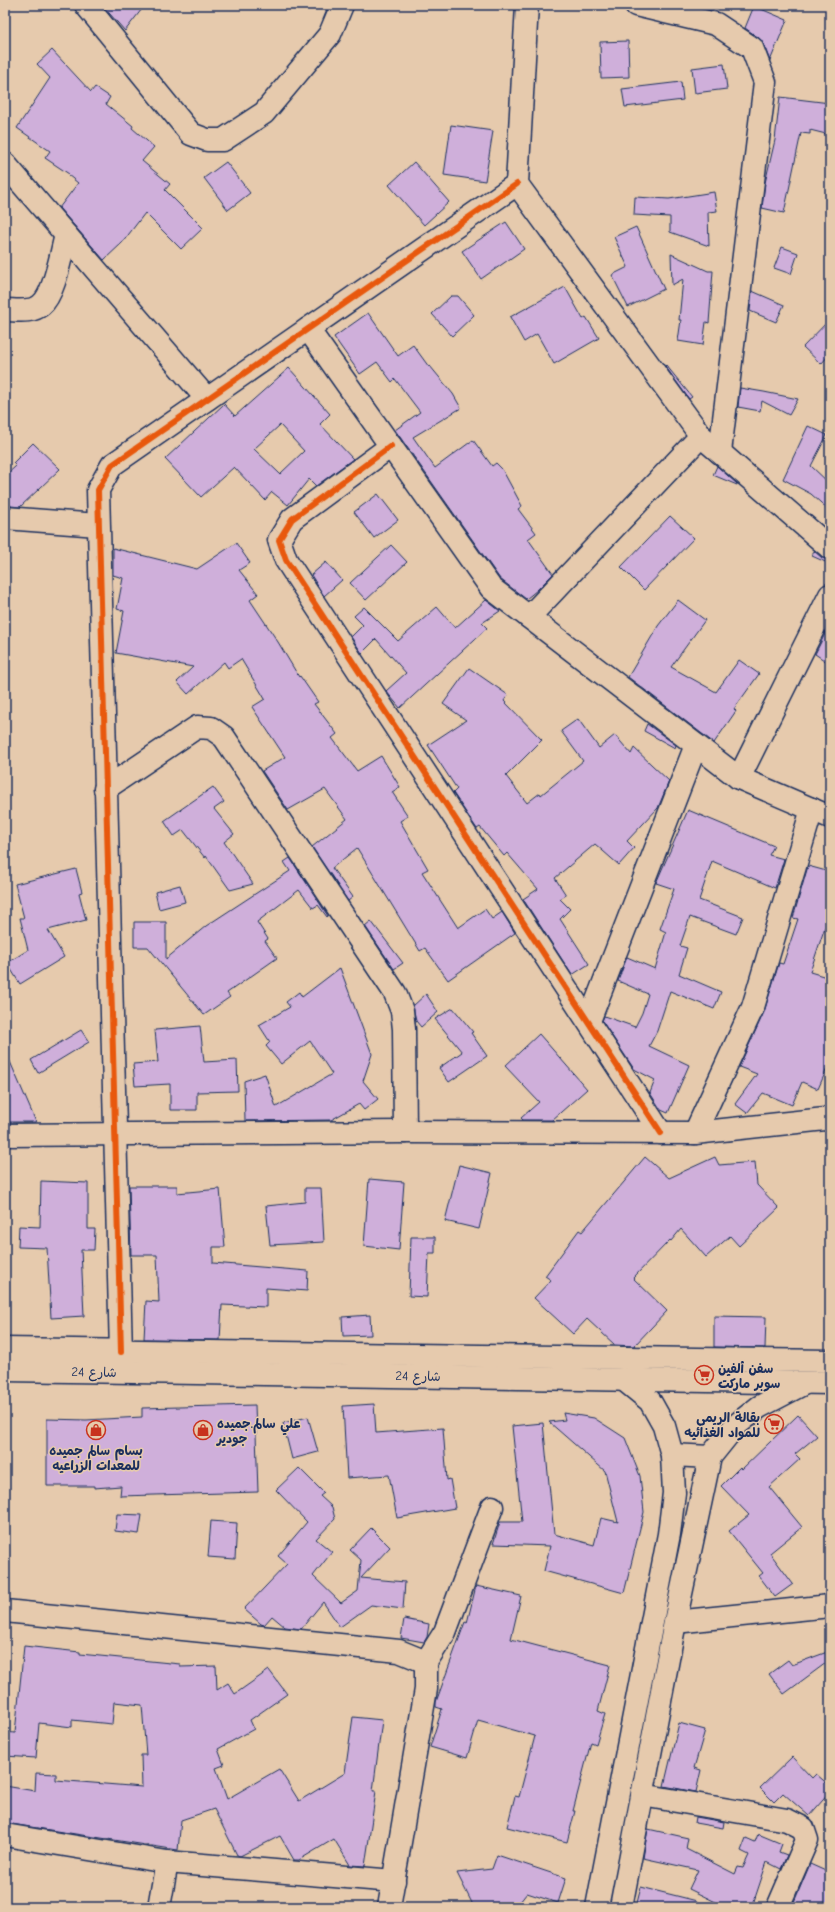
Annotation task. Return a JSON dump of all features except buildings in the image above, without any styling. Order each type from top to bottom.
[{"type":"street","points":[[86,5],[191,134],[207,140],[223,140],[264,113],[330,34],[342,5]]},
{"type":"street","points":[[527,5],[517,184],[701,436],[830,548]]},
{"type":"street","points":[[636,5],[716,24],[752,48],[766,82],[720,452]]},
{"type":"street","points":[[5,164],[207,399]]},
{"type":"street","points":[[121,1352],[98,490],[112,465],[517,184]]},
{"type":"street","points":[[5,310],[26,311],[41,306],[50,294],[66,235]]},
{"type":"street","points":[[308,329],[491,588],[739,778],[821,813],[753,1007],[695,1133]]},
{"type":"street","points":[[529,617],[701,436]]},
{"type":"street","points":[[391,446],[292,519],[279,540],[286,560],[661,1133]]},
{"type":"street","points":[[5,518],[98,525]]},
{"type":"street","points":[[739,778],[830,595]]},
{"type":"street","points":[[105,790],[197,727],[212,728],[224,737],[395,993],[402,1011],[404,1029],[405,1132]]},
{"type":"street","points":[[589,1021],[696,745]]},
{"type":"street","points":[[5,1135],[405,1132],[695,1133],[825,1119],[830,1116]]},
{"type":"street","name":"شارع 24","points":[[5,1350],[830,1361]]},
{"type":"street","name":"شارع 24","points":[[5,1370],[830,1383]]},
{"type":"street","points":[[597,1907],[669,1534],[674,1493],[672,1455],[664,1426],[650,1401],[623,1379]]},
{"type":"street","points":[[621,1907],[675,1622],[710,1457],[735,1426],[753,1412],[807,1382]]},
{"type":"street","points":[[672,1455],[710,1457]]},
{"type":"street","points":[[389,1907],[426,1689],[426,1662],[445,1632],[492,1507]]},
{"type":"street","points":[[675,1622],[830,1606]]},
{"type":"street","points":[[5,1611],[399,1651],[426,1662]]},
{"type":"street","points":[[642,1795],[787,1820],[803,1828],[807,1840],[778,1907]]},
{"type":"street","points":[[5,1835],[167,1862],[394,1881]]},
{"type":"street","points":[[159,1907],[167,1862]]},
{"type":"cycle path","points":[[121,1352],[98,490],[112,465],[517,184]]},
{"type":"cycle path","points":[[391,446],[292,519],[279,540],[286,560],[661,1133]]},
{"type":"place","name":"سفن ألفين سوبر ماركت","points":[[704,1375]]},
{"type":"place","name":"بقالة الريمي للمواد الغذائيه","points":[[774,1424]]},
{"type":"place","name":"بسام سالم جميده للمعدات الزراعيه","points":[[96,1430]]},
{"type":"place","name":"علي سالم.جميده جودير","points":[[203,1430]]}]
